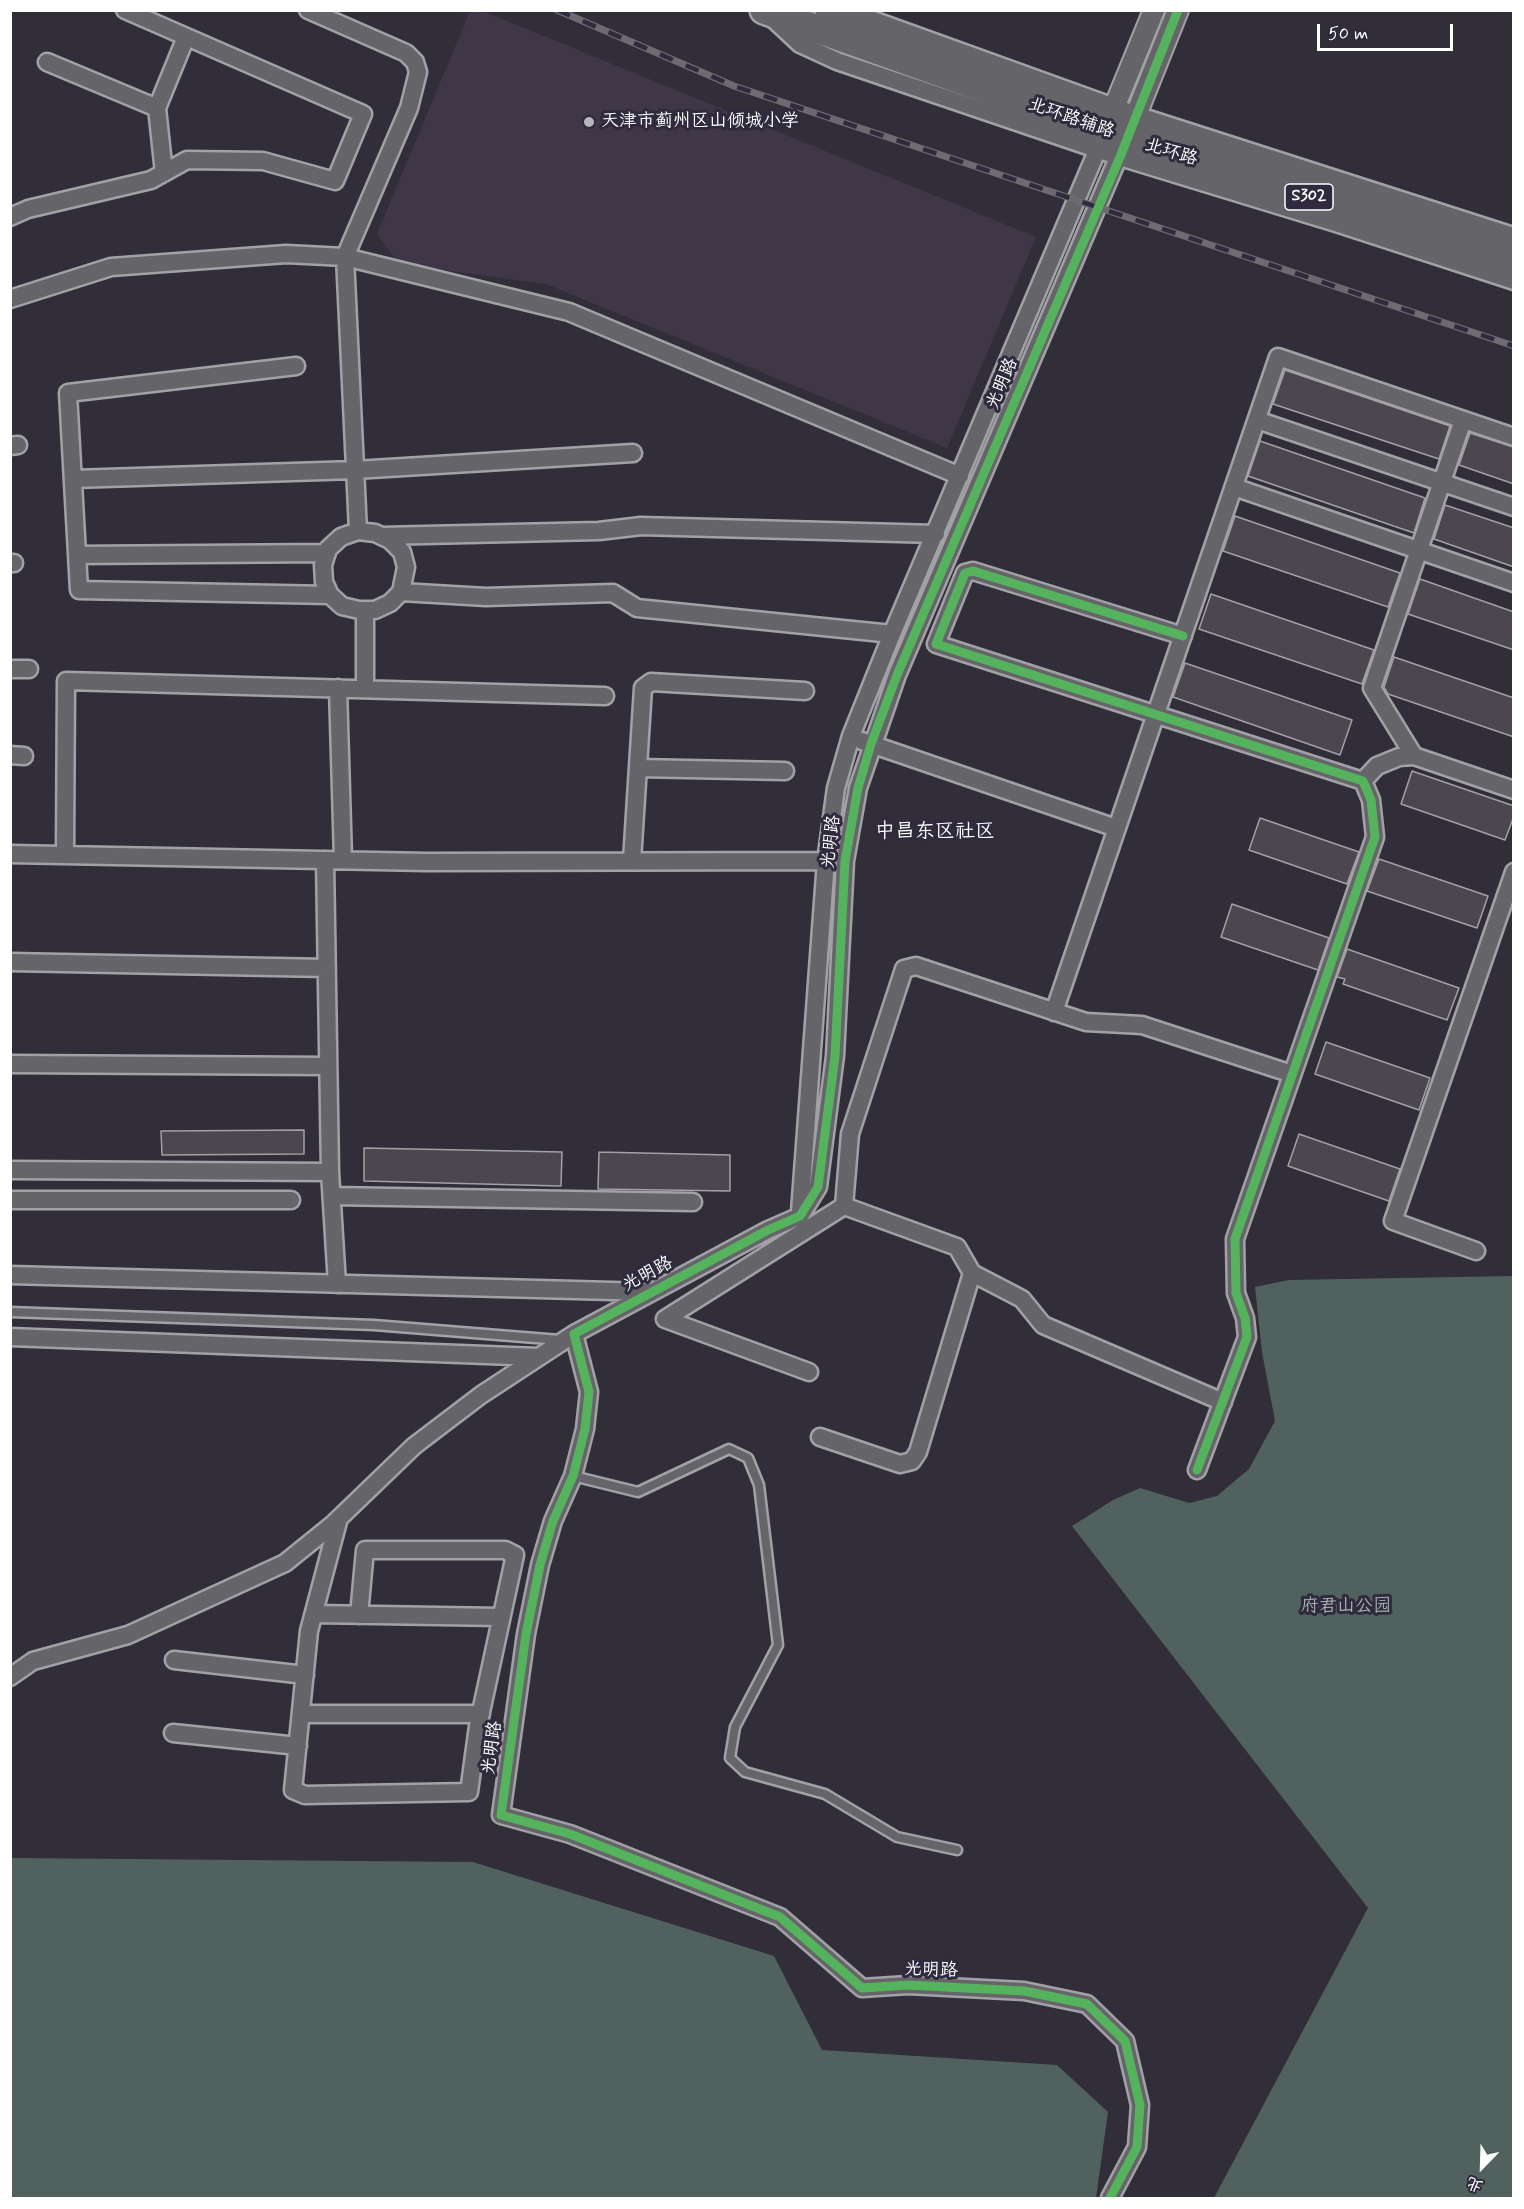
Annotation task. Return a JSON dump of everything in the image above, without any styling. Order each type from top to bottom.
[{"type":"highway","name":"北环路","points":[[829,10],[1116,135],[1514,242]]},
{"type":"highway","name":"北环路","points":[[765,11],[1116,135],[1514,262]]},
{"type":"street","points":[[10,217],[28,209],[152,180],[187,160],[263,161],[336,181],[363,114],[125,10]]},
{"type":"street","points":[[308,10],[406,53],[415,62],[418,72],[409,108],[345,257],[358,531]]},
{"type":"street","name":"光明路","points":[[1110,2199],[1137,2147],[1140,2105],[1125,2041],[1087,2004],[1023,1992],[908,1985],[862,1989],[780,1917],[570,1834],[501,1815],[526,1634],[540,1565],[553,1521],[573,1476],[585,1429],[589,1392],[569,1337],[651,1292],[800,1216],[818,1187],[827,1132],[835,1056],[845,861],[854,807],[871,744],[1116,135],[1154,10]]},
{"type":"street","name":"光明路","points":[[800,1216],[826,861],[836,788],[851,736],[960,476],[1116,135],[1178,10]]},
{"type":"street","points":[[164,173],[157,108],[186,37]]},
{"type":"street","points":[[47,62],[157,108]]},
{"type":"street","name":"北环路辅路","points":[[1116,135],[1336,223],[1514,281]]},
{"type":"street","points":[[12,295],[111,267],[286,254],[345,257],[569,312],[960,476]]},
{"type":"street","points":[[1054,1012],[1278,357],[1514,437]]},
{"type":"street","points":[[296,366],[68,393],[79,590],[330,595]]},
{"type":"street","points":[[1257,420],[1514,507]]},
{"type":"street","points":[[1414,756],[1372,688],[1463,420]]},
{"type":"street","points":[[73,479],[355,470],[633,453]]},
{"type":"street","points":[[1234,487],[1514,584]]},
{"type":"street","points":[[381,536],[402,552],[406,567],[401,592],[390,603],[375,610],[342,606],[330,595],[324,582],[323,566],[327,553],[341,537],[358,531],[381,536],[599,531],[641,526],[936,534]]},
{"type":"street","points":[[77,555],[327,553]]},
{"type":"street","points":[[1183,636],[973,571],[965,573],[936,644],[1155,716],[1363,780]]},
{"type":"street","points":[[401,592],[486,597],[613,593],[637,608],[892,634]]},
{"type":"street","points":[[365,610],[365,689]]},
{"type":"street","points":[[10,669],[29,669]]},
{"type":"street","points":[[65,854],[66,681],[605,696]]},
{"type":"street","points":[[632,861],[643,688],[651,682],[805,691]]},
{"type":"street","points":[[338,688],[343,860]]},
{"type":"street","points":[[851,736],[1116,828]]},
{"type":"street","points":[[1363,780],[1377,766],[1399,757],[1414,756],[1514,790]]},
{"type":"street","points":[[638,768],[784,771]]},
{"type":"street","points":[[1197,1470],[1247,1337],[1245,1318],[1236,1293],[1235,1239],[1375,837],[1371,800],[1363,780]]},
{"type":"street","points":[[10,854],[325,860],[826,861]]},
{"type":"street","points":[[325,860],[330,1172],[337,1284]]},
{"type":"street","points":[[1476,1251],[1393,1221],[1514,872]]},
{"type":"street","points":[[10,962],[327,968]]},
{"type":"street","points":[[844,1206],[850,1134],[904,969],[916,966],[1086,1022],[1142,1024],[1292,1074]]},
{"type":"street","points":[[10,1064],[328,1066]]},
{"type":"street","points":[[10,1170],[330,1172]]},
{"type":"street","points":[[332,1196],[693,1202]]},
{"type":"street","points":[[10,1200],[291,1200]]},
{"type":"street","points":[[844,1206],[957,1247],[972,1273],[1022,1299],[1043,1325],[1223,1402]]},
{"type":"street","points":[[809,1372],[664,1319],[844,1206]]},
{"type":"street","points":[[820,1437],[900,1464],[912,1461],[918,1452],[972,1273]]},
{"type":"street","points":[[10,1275],[651,1292]]},
{"type":"street","points":[[10,1337],[539,1357]]},
{"type":"street","points":[[10,1677],[33,1661],[128,1635],[285,1563],[339,1518],[414,1446],[481,1395],[569,1337]]},
{"type":"street","points":[[339,1518],[309,1631],[293,1790],[305,1795],[469,1792],[481,1714],[515,1555],[505,1550],[364,1550],[358,1615]]},
{"type":"street","points":[[314,1614],[501,1617]]},
{"type":"street","points":[[174,1660],[305,1675]]},
{"type":"street","points":[[301,1714],[481,1714]]},
{"type":"street","points":[[173,1733],[298,1746]]},
{"type":"lane","points":[[10,1312],[374,1325],[569,1337]]},
{"type":"lane","points":[[573,1476],[638,1492],[729,1449],[748,1458],[759,1485],[778,1645],[735,1726],[730,1758],[745,1772],[825,1794],[897,1837],[957,1850]]},
{"type":"shaded area","name":"天津市蓟州区山倾城小学","points":[[480,10],[1036,237],[947,448],[546,284],[399,264],[377,234],[470,11]]},
{"type":"green space","name":"府君山公园","points":[[1513,1276],[1513,2198],[1214,2198],[1368,1908],[1072,1526],[1113,1500],[1140,1488],[1189,1503],[1217,1496],[1249,1469],[1275,1421],[1262,1352],[1255,1287],[1289,1280]]},
{"type":"green space","points":[[11,1858],[473,1862],[774,1956],[822,2050],[1057,2065],[1108,2112],[1096,2198],[11,2198]]},
{"type":"building","points":[[1285,370],[1450,426],[1439,459],[1273,404]]},
{"type":"building","points":[[1470,433],[1514,447],[1514,484],[1459,465]]},
{"type":"building","points":[[1260,441],[1425,498],[1414,533],[1248,476]]},
{"type":"building","points":[[1445,505],[1514,528],[1514,567],[1434,539]]},
{"type":"building","points":[[1235,516],[1400,573],[1388,607],[1223,551]]},
{"type":"building","points":[[1420,579],[1514,612],[1514,650],[1408,614]]},
{"type":"building","points":[[1211,594],[1374,650],[1362,684],[1199,629]]},
{"type":"building","points":[[1394,657],[1514,698],[1514,737],[1388,694],[1384,687]]},
{"type":"building","points":[[1185,663],[1352,720],[1340,755],[1173,697]]},
{"type":"building","points":[[1412,771],[1514,806],[1514,816],[1505,840],[1401,804]]},
{"type":"building","points":[[1260,818],[1359,852],[1347,884],[1249,850]]},
{"type":"building","points":[[1379,859],[1488,896],[1477,928],[1367,891]]},
{"type":"building","points":[[1232,904],[1329,938],[1318,970],[1221,937]]},
{"type":"building","points":[[1347,949],[1459,988],[1447,1020],[1343,984],[1345,979],[1337,977]]},
{"type":"building","points":[[1326,1042],[1430,1078],[1419,1110],[1315,1074]]},
{"type":"building","points":[[304,1130],[304,1154],[162,1155],[161,1131]]},
{"type":"building","points":[[1299,1134],[1400,1169],[1389,1201],[1288,1166]]},
{"type":"building","points":[[364,1148],[562,1152],[561,1186],[364,1181]]},
{"type":"building","points":[[599,1152],[730,1155],[730,1191],[598,1189]]},
{"type":"railway","points":[[557,10],[734,86],[1514,346]]},
{"type":"cycle path","points":[[1110,2198],[1137,2147],[1140,2105],[1125,2041],[1087,2004],[1024,1991],[908,1985],[862,1988],[780,1917],[570,1834],[501,1815],[526,1634],[540,1565],[553,1521],[573,1476],[585,1429],[589,1392],[574,1334],[768,1230],[800,1216],[818,1187],[835,1056],[845,861],[858,788],[871,744],[897,675],[1120,157],[1178,10]]},
{"type":"cycle path","points":[[1183,636],[973,571],[965,573],[936,644],[1363,781],[1371,800],[1375,837],[1235,1239],[1236,1293],[1245,1318],[1247,1337],[1197,1470]]},
{"type":"place","name":"天津市蓟州区山倾城小学","points":[[589,122]]},
{"type":"district","name":"中昌东区社区","points":[[935,833]]}]
